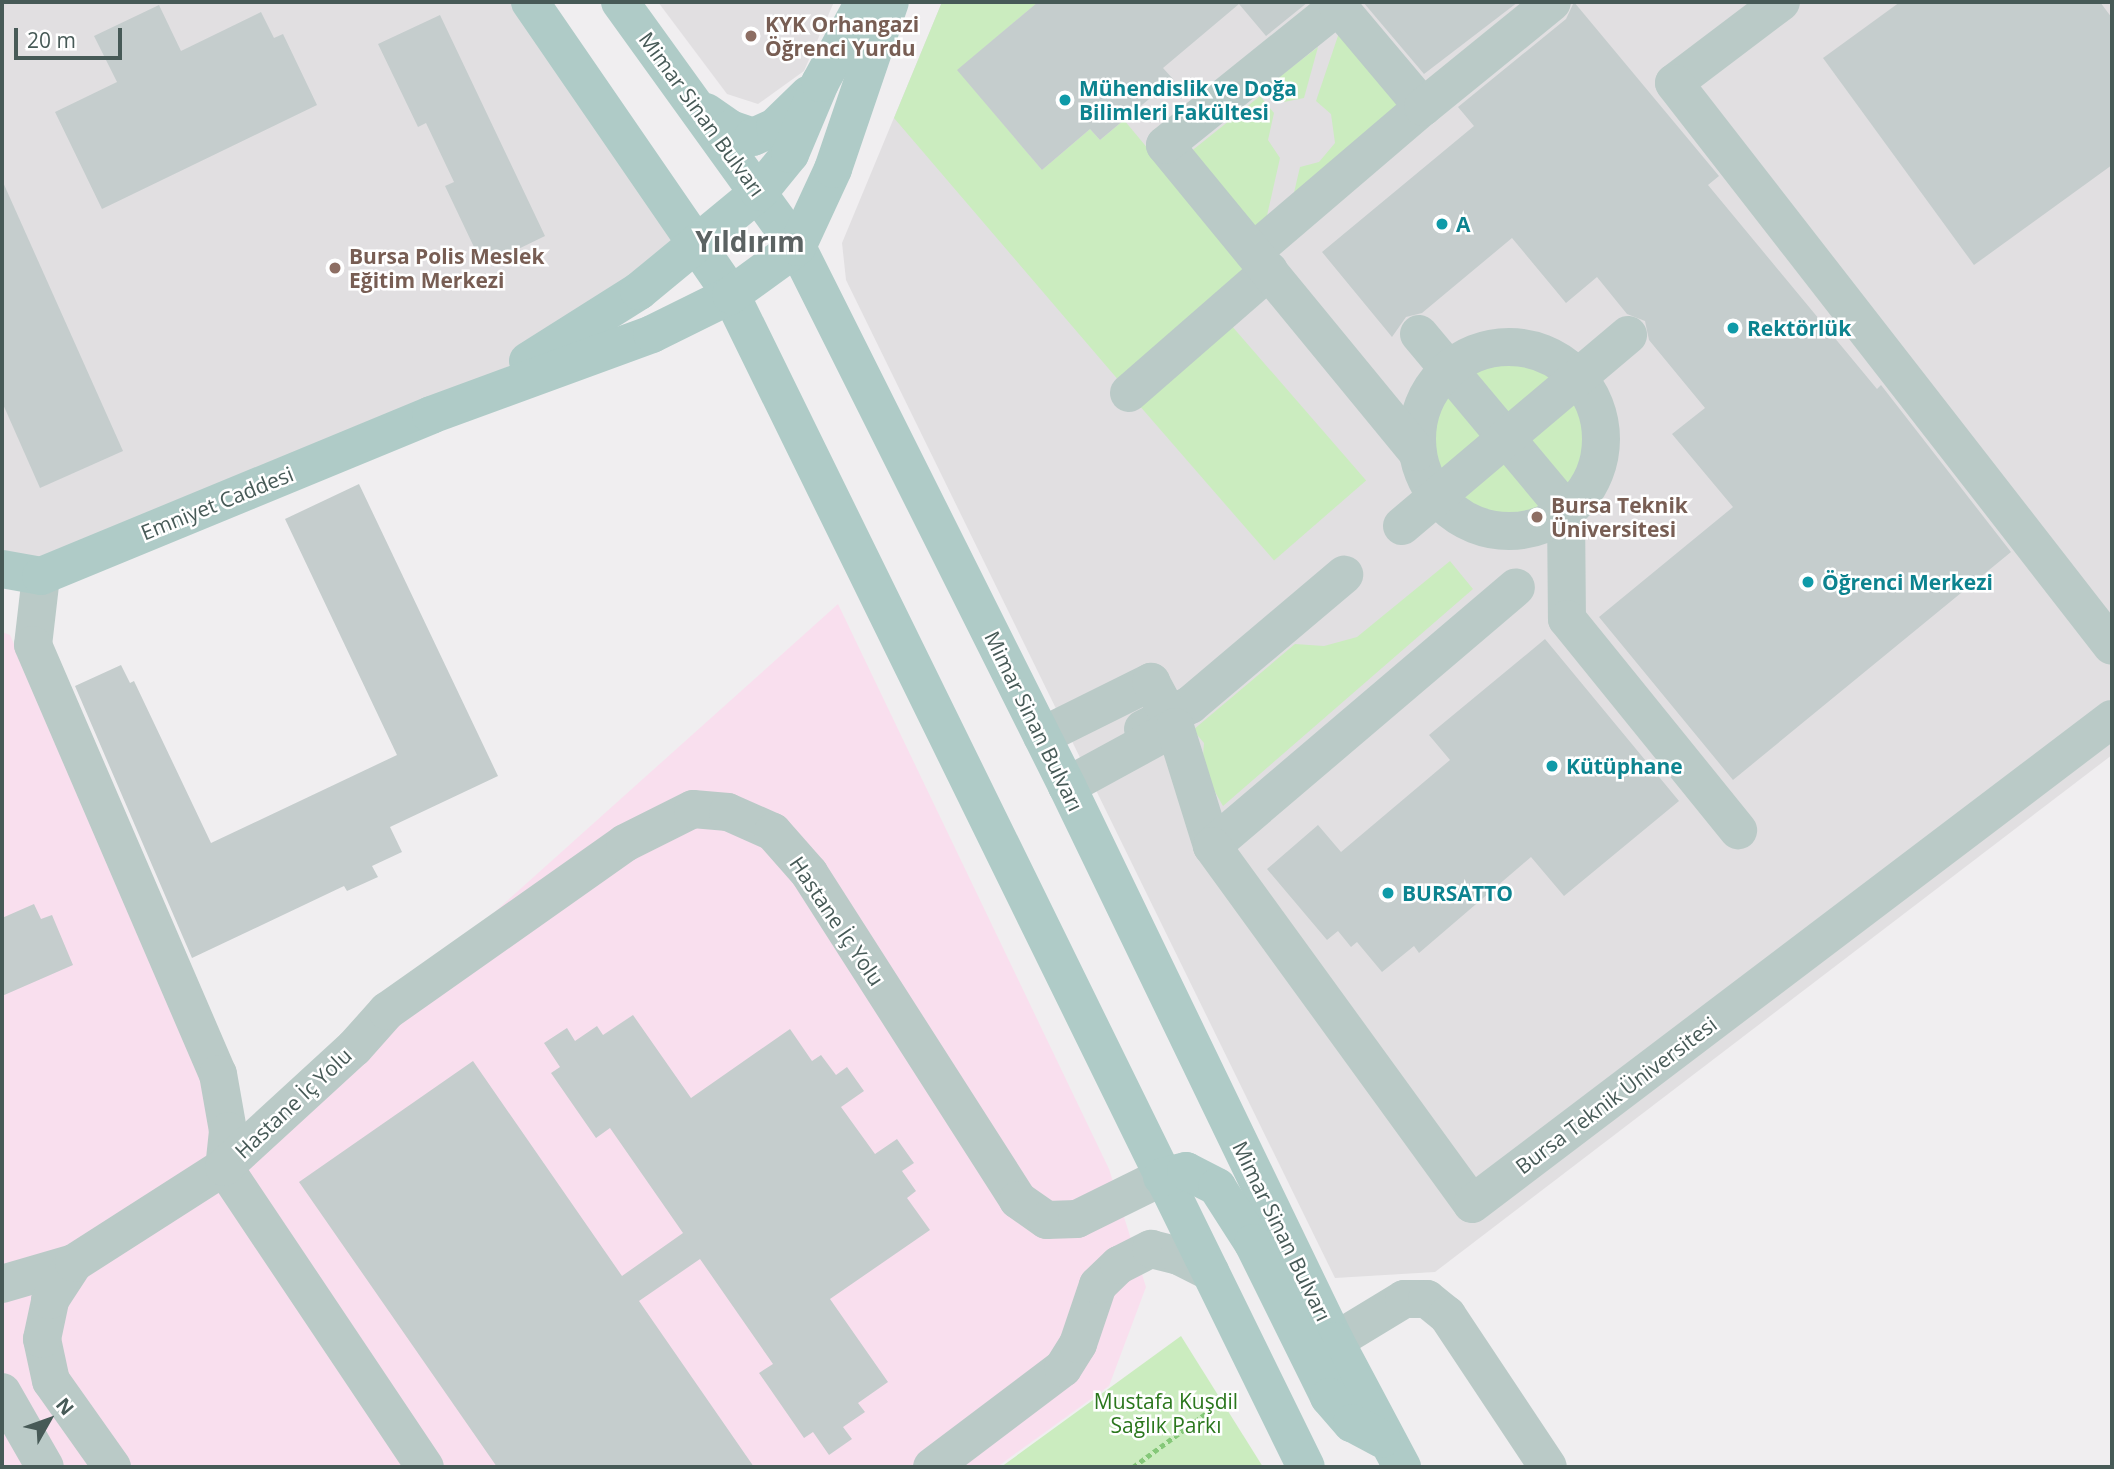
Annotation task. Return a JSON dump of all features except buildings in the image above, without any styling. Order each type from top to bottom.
[{"type":"main road","points":[[530,2],[731,295],[1306,1467]]},
{"type":"main road","name":"Mimar Sinan Bulvarı","points":[[620,2],[797,247],[1042,736],[1335,1341],[1394,1454]]},
{"type":"main road","points":[[431,415],[556,345],[639,290],[759,192],[790,154],[820,83],[864,2]]},
{"type":"main road","points":[[431,415],[652,334],[731,295],[797,247],[833,169],[890,2]]},
{"type":"main road","points":[[695,104],[730,129],[753,137],[775,127],[820,83]]},
{"type":"main road","name":"Emniyet Caddesi","points":[[41,576],[431,415]]},
{"type":"main road","points":[[2,569],[41,576]]},
{"type":"main road","points":[[1162,1177],[1186,1171],[1217,1187],[1253,1243],[1329,1397],[1352,1423],[1394,1454]]},
{"type":"street","points":[[1129,393],[1261,261],[1423,107],[1552,2]]},
{"type":"street","points":[[1781,2],[1674,83],[2112,646]]},
{"type":"street","points":[[1417,452],[1418,420],[1440,377],[1448,369],[1484,349],[1522,346],[1552,356],[1578,378],[1588,391],[1601,429],[1598,468],[1577,503],[1538,527],[1499,531],[1463,519],[1437,497],[1417,452],[1165,145],[1338,6],[1423,107]]},
{"type":"street","points":[[1419,334],[1566,510],[1567,619],[1738,830]]},
{"type":"street","points":[[1402,526],[1628,335]]},
{"type":"street","points":[[1063,779],[1172,722],[1344,575]]},
{"type":"street","name":"Hastane İç Yolu","points":[[41,576],[33,645],[218,1074],[228,1131],[224,1167],[425,1467]]},
{"type":"street","points":[[1212,846],[1516,587]]},
{"type":"street","name":"Bursa Teknik Üniversitesi","points":[[1042,736],[1151,682],[1172,722],[1212,846],[1472,1204],[2112,719]]},
{"type":"street","name":"Hastane İç Yolu","points":[[2,1284],[74,1264],[224,1167],[354,1048],[387,1011],[625,843],[693,809],[728,812],[773,832],[809,873],[1018,1200],[1047,1220],[1077,1219],[1162,1177]]},
{"type":"street","points":[[932,1467],[1033,1394],[1063,1368],[1082,1329],[1098,1285],[1119,1265],[1151,1249],[1179,1256],[1210,1272]]},
{"type":"street","name":"Hastane İç Yolu","points":[[74,1264],[50,1300],[42,1339],[51,1381],[112,1467]]},
{"type":"street","points":[[1335,1341],[1404,1299],[1427,1299],[1447,1315],[1548,1467]]},
{"type":"street","points":[[901,1467],[1046,1352],[1082,1329]]},
{"type":"street","points":[[2,1392],[45,1467]]},
{"type":"path","points":[[1133,1467],[1230,1397],[1255,1365]]},
{"type":"shaded area","name":"Bursa Polis Meslek Eğitim Merkezi","points":[[2,2],[530,2],[697,245],[556,345],[41,576],[2,569]]},
{"type":"shaded area","name":"KYK Orhangazi Öğrenci Yurdu","points":[[658,2],[834,2],[804,71],[758,104],[727,94]]},
{"type":"shaded area","name":"Bursa Teknik Üniversitesi","points":[[942,2],[2112,2],[2112,755],[1435,1272],[1335,1278],[846,280],[842,243]]},
{"type":"shaded area","points":[[838,604],[1109,1169],[1146,1287],[1109,1386],[997,1467],[2,1467],[2,632],[10,635],[236,1144]]},
{"type":"green space","points":[[942,2],[1038,2],[958,70],[1042,170],[1090,129],[1100,140],[1124,120],[1250,271],[1120,382],[894,118]]},
{"type":"green space","points":[[1342,24],[1407,102],[1289,214],[1300,167],[1319,162],[1335,143],[1331,114],[1316,101]]},
{"type":"green space","points":[[1318,47],[1304,98],[1284,102],[1270,84]]},
{"type":"green space","points":[[1260,96],[1274,113],[1268,140],[1280,158],[1264,229],[1258,234],[1189,153]]},
{"type":"green space","points":[[1231,325],[1366,480],[1274,561],[1139,405]]},
{"type":"green space","points":[[1493,362],[1520,362],[1544,369],[1558,380],[1509,420],[1467,372]]},
{"type":"green space","points":[[1447,389],[1487,438],[1439,479],[1428,439],[1433,412]]},
{"type":"green space","points":[[1573,396],[1587,430],[1587,455],[1569,492],[1524,438]]},
{"type":"green space","points":[[1505,456],[1549,508],[1517,520],[1490,518],[1454,498]]},
{"type":"green space","points":[[1450,561],[1473,589],[1223,806],[1202,769],[1204,743],[1193,730],[1295,644],[1324,646],[1357,637]]},
{"type":"green space","name":"Mustafa Kuşdil Sağlık Parkı","points":[[1181,1336],[1263,1467],[1001,1467]]},
{"type":"place","name":"KYK Orhangazi Öğrenci Yurdu","points":[[751,36]]},
{"type":"place","name":"Mühendislik ve Doğa Bilimleri Fakültesi","points":[[1065,100]]},
{"type":"place","name":"A","points":[[1442,224]]},
{"type":"place","name":"Bursa Polis Meslek Eğitim Merkezi","points":[[335,268]]},
{"type":"place","name":"Rektörlük","points":[[1733,328]]},
{"type":"place","name":"Bursa Teknik Üniversitesi","points":[[1537,517]]},
{"type":"place","name":"Öğrenci Merkezi","points":[[1808,582]]},
{"type":"place","name":"Kütüphane","points":[[1552,766]]},
{"type":"place","name":"BURSATTO","points":[[1388,893]]},
{"type":"district","name":"Yıldırım","points":[[750,241]]}]
